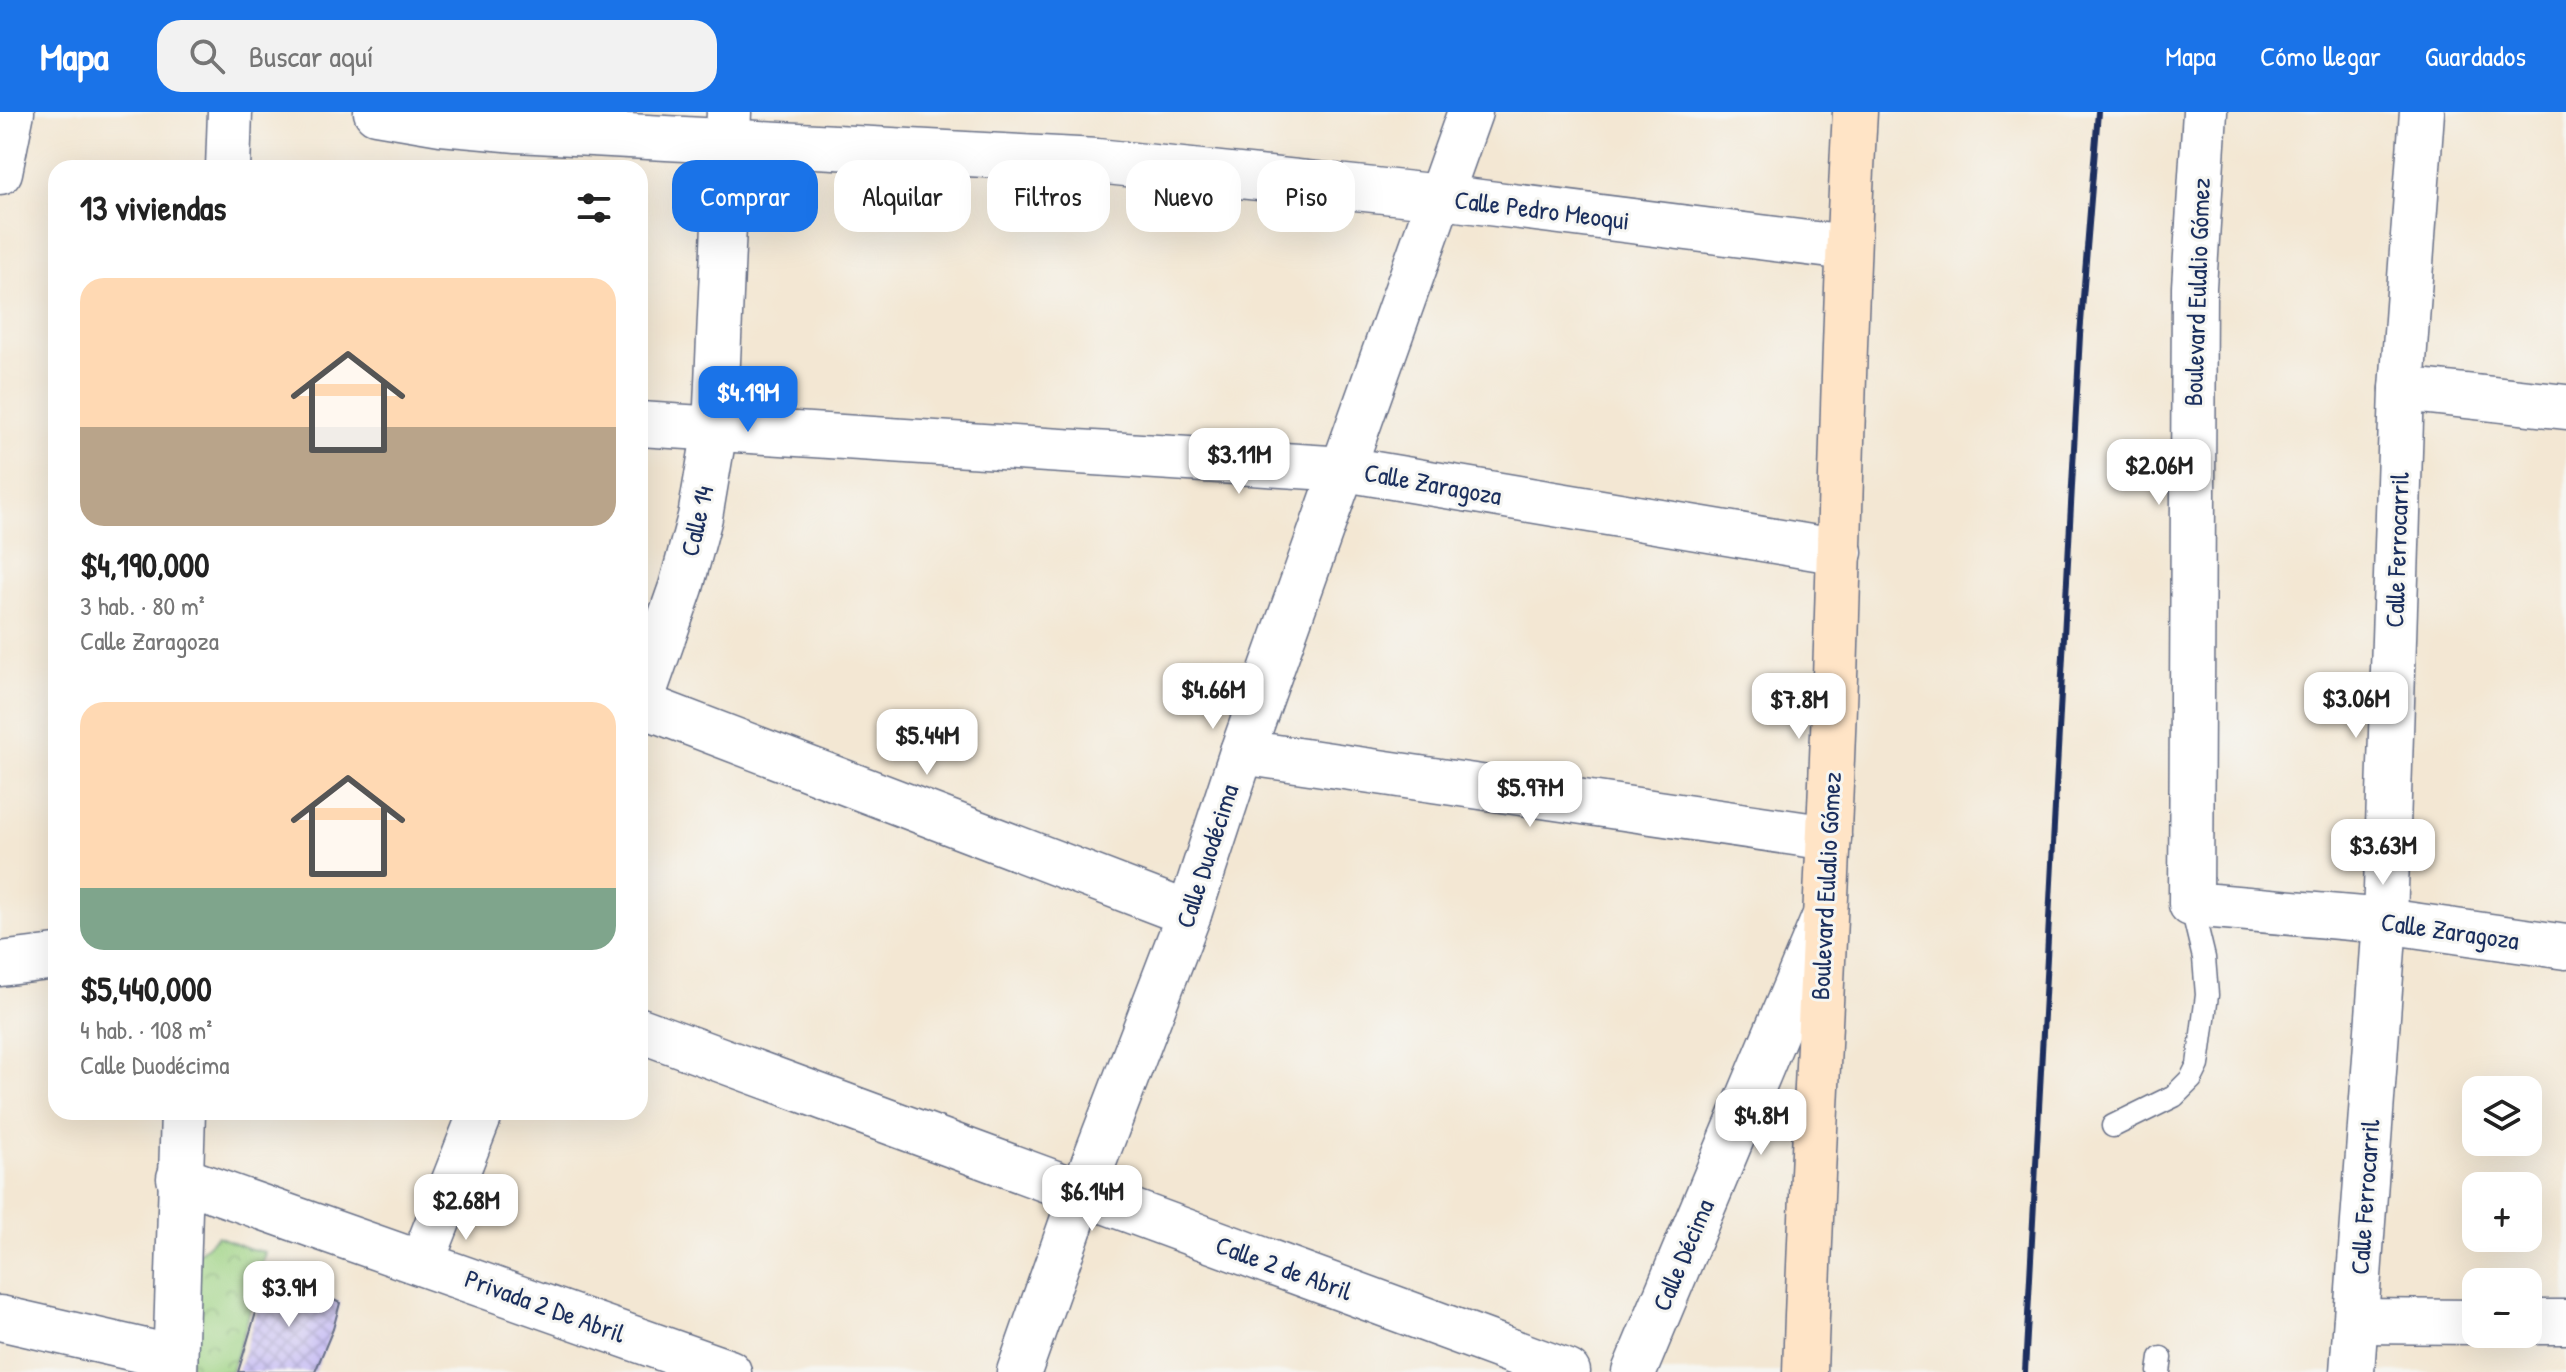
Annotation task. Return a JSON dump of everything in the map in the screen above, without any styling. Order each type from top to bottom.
[{"type":"main road","name":"Boulevard Eulalio Gómez","points":[[1805,1372],[1813,1139],[1829,838],[1847,248],[1855,112]]},
{"type":"street","points":[[0,172],[12,112]]},
{"type":"street","points":[[228,160],[230,112]]},
{"type":"street","name":"Calle Pedro Meoqui","points":[[376,112],[441,123],[517,130],[728,126],[1441,197],[1847,248]]},
{"type":"street","name":"Calle Duodécima","points":[[1019,1372],[1082,1193],[1189,914],[1242,752],[1470,112]]},
{"type":"street","name":"Boulevard Eulalio Gómez","points":[[2191,904],[2194,287],[2205,112]]},
{"type":"street","name":"Calle Ferrocarril","points":[[2352,1372],[2385,921],[2402,389],[2422,112]]},
{"type":"street","name":"Calle 14","points":[[648,681],[681,587],[700,517],[715,429],[728,126]]},
{"type":"street","points":[[2402,389],[2566,407]]},
{"type":"street","name":"Calle Zaragoza","points":[[648,425],[1345,469],[1840,552]]},
{"type":"street","points":[[648,707],[1189,914]]},
{"type":"street","points":[[1242,752],[1829,838]]},
{"type":"street","name":"Calle Zaragoza","points":[[2191,904],[2385,921],[2566,947]]},
{"type":"street","name":"Calle Décima","points":[[1634,1372],[1824,917]]},
{"type":"street","points":[[0,964],[48,958]]},
{"type":"street","name":"Calle 2 de Abril","points":[[648,1033],[1568,1372]]},
{"type":"street","points":[[0,1318],[175,1365],[183,1120]]},
{"type":"street","points":[[422,1262],[478,1120]]},
{"type":"street","name":"Privada 2 De Abril","points":[[179,1178],[729,1372]]},
{"type":"street","points":[[2356,1321],[2462,1322]]},
{"type":"street","points":[[2542,1322],[2566,1322]]},
{"type":"lane","points":[[2113,1126],[2174,1096],[2191,1079],[2198,1065],[2207,995],[2204,958],[2191,904]]},
{"type":"green space","points":[[217,1236],[265,1252],[231,1372],[190,1372],[188,1263]]},
{"type":"building","points":[[268,1273],[301,1284],[340,1303],[315,1372],[238,1372]]},
{"type":"railway","points":[[2025,1372],[2080,335],[2098,112]]}]
